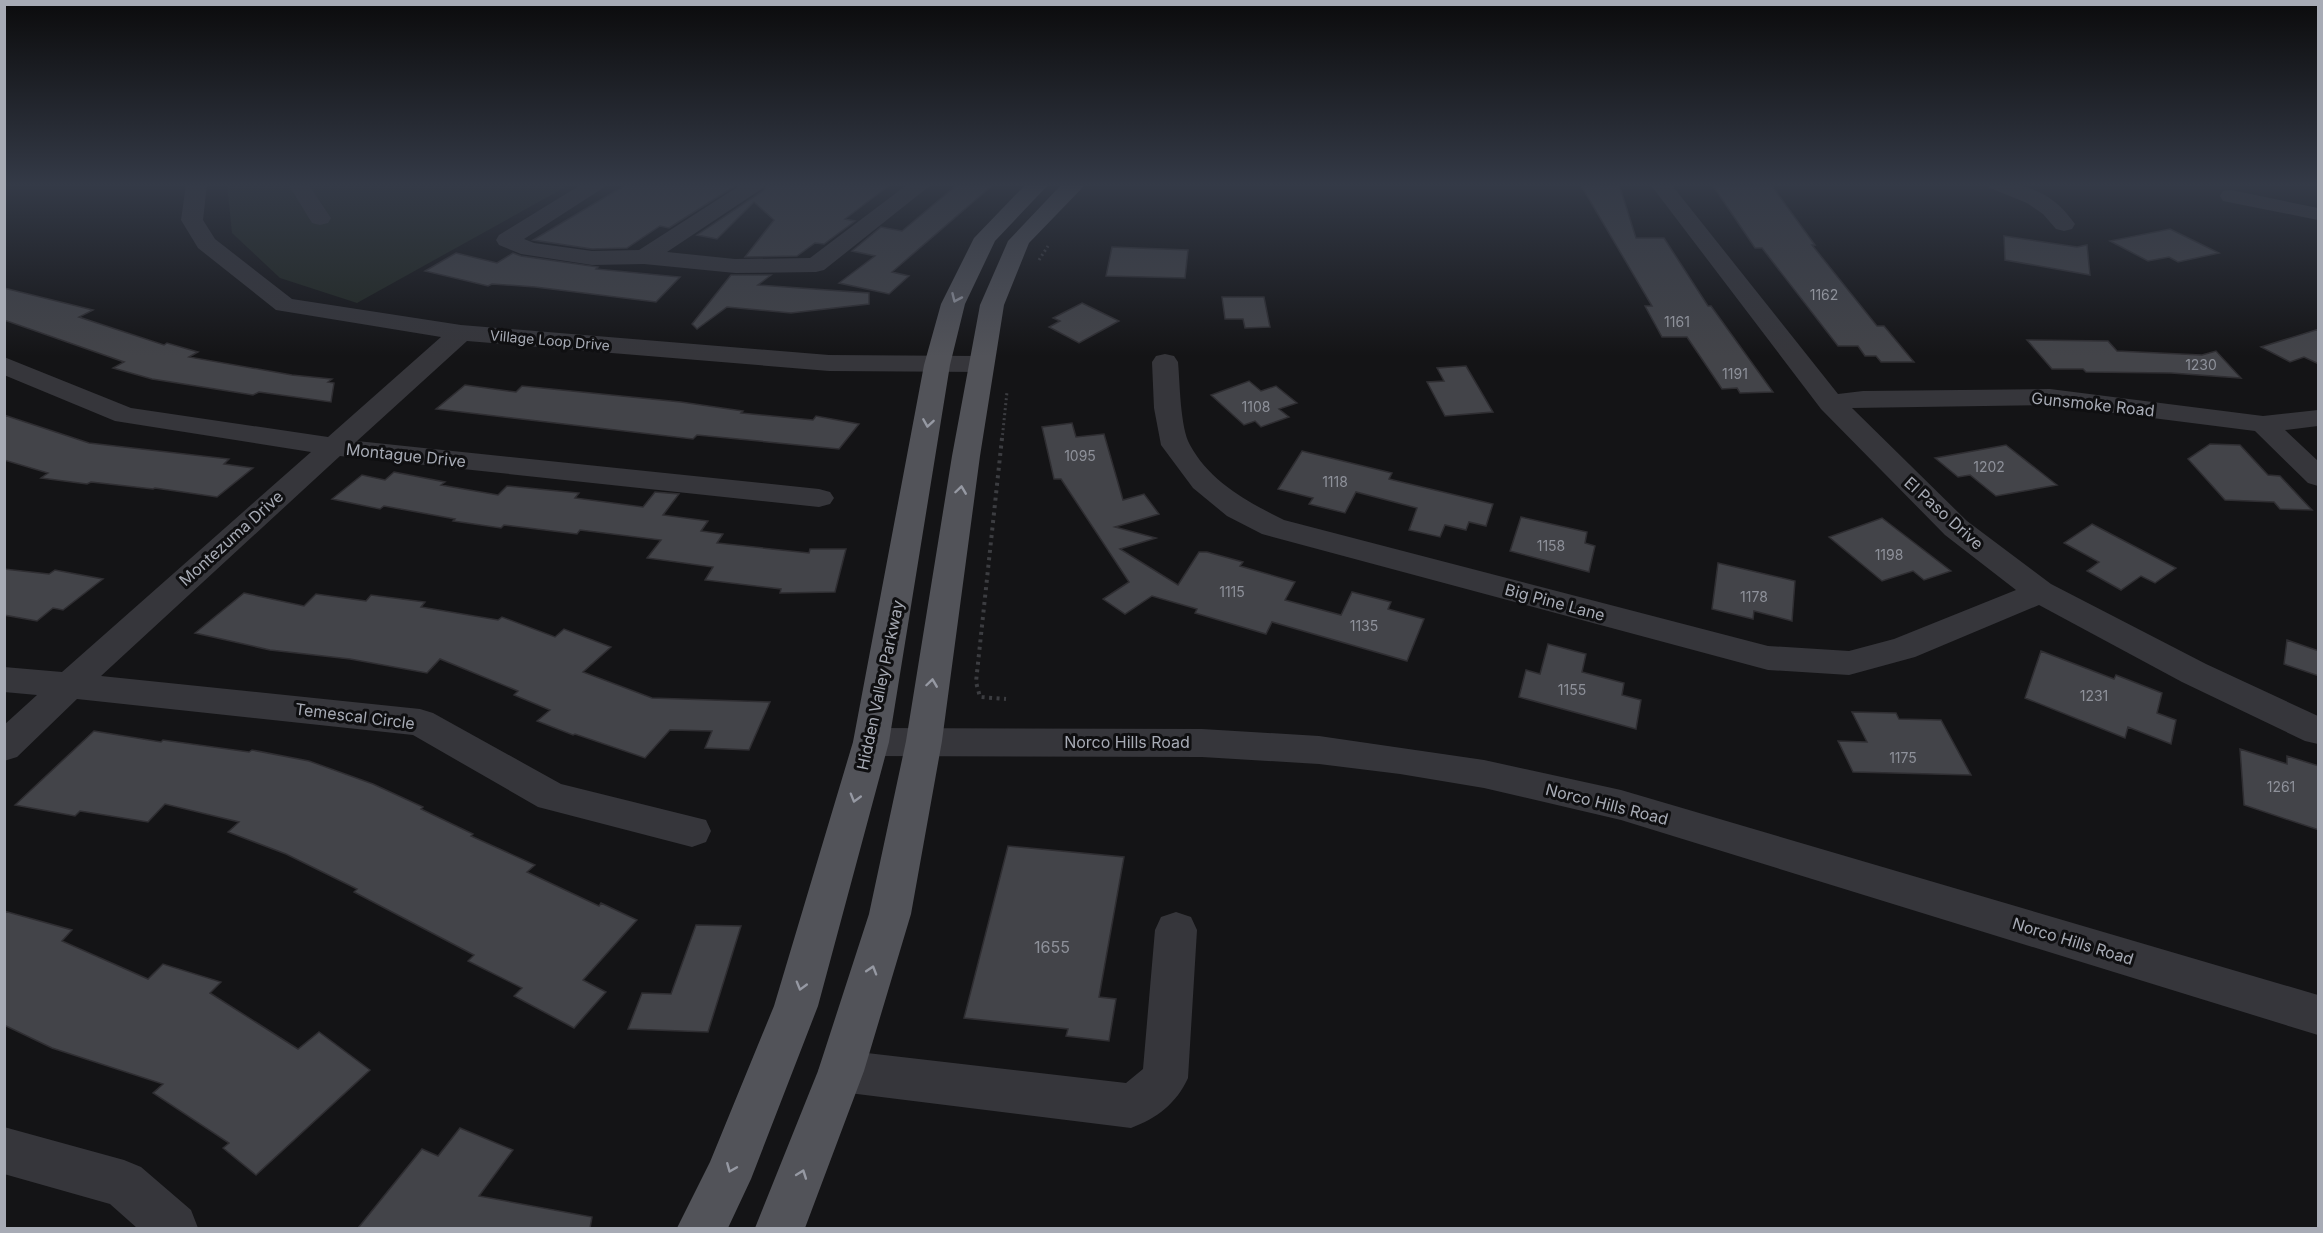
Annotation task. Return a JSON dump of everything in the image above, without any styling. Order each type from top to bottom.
[{"type":"main road","name":"Hidden Valley Parkway","points":[[702,1228],[727,1179],[796,1006],[871,742],[937,365],[953,304],[983,242]]},
{"type":"main road","points":[[780,1228],[840,1071],[890,914],[924,741],[992,305],[1019,242]]},
{"type":"street","name":"Village Loop Drive","points":[[205,242],[285,305],[461,333],[829,363],[981,364]]},
{"type":"street","points":[[511,242],[529,249],[592,258],[644,258],[735,266],[816,265],[846,242]]},
{"type":"street","points":[[644,258],[669,242]]},
{"type":"street","name":"El Paso Drive","points":[[1705,242],[1831,403],[1956,528],[2040,592],[2194,673],[2319,731]]},
{"type":"street","name":"Montezuma Drive","points":[[4,747],[224,543],[461,333]]},
{"type":"street","name":"Big Pine Lane","points":[[1165,362],[1167,408],[1175,445],[1203,482],[1238,509],[1273,527],[1665,632],[1768,658],[1849,663],[1904,649],[2040,592]]},
{"type":"street","name":"Montague Drive","points":[[4,365],[125,415],[335,447],[819,498]]},
{"type":"street","name":"Gunsmoke Road","points":[[1831,403],[1863,399],[2050,397],[2263,424],[2319,418]]},
{"type":"street","points":[[2263,424],[2319,477]]},
{"type":"street","name":"Temescal Circle","points":[[4,679],[420,722],[551,796],[692,831]]},
{"type":"street","name":"Norco Hills Road","points":[[871,742],[1202,743],[1319,750],[1484,774],[1621,805],[2319,1015]]},
{"type":"street","points":[[840,1071],[1131,1106],[1151,1093],[1165,1078],[1176,930]]},
{"type":"street","points":[[4,1149],[124,1184],[173,1228]]},
{"type":"path","points":[[1035,266],[1052,242]]},
{"type":"path","points":[[1006,699],[980,697],[976,682],[1007,392]]},
{"type":"shaded area","points":[[241,242],[468,242],[357,303],[280,278]]},
{"type":"building","points":[[543,242],[637,242],[627,248],[592,249]]},
{"type":"building","points":[[757,242],[827,242],[824,244],[815,243],[797,256],[745,257]]},
{"type":"building","points":[[863,242],[927,242],[892,272],[909,276],[889,294],[839,283],[875,256],[852,251]]},
{"type":"building","points":[[1614,242],[1666,242],[1708,306],[1711,306],[1773,392],[1740,393],[1737,388],[1722,389],[1687,337],[1662,337],[1645,306],[1652,306]]},
{"type":"building","points":[[1751,242],[1812,242],[1815,245],[1812,245],[1877,326],[1884,326],[1914,362],[1881,362],[1876,356],[1865,356],[1858,346],[1838,346],[1762,248],[1755,248]]},
{"type":"building","points":[[2004,242],[2041,242],[2077,247],[2087,245],[2090,275],[2005,260]]},
{"type":"building","points":[[2111,242],[2196,242],[2219,253],[2178,262],[2169,257],[2148,261]]},
{"type":"building","points":[[1112,247],[1188,250],[1185,278],[1106,276]]},
{"type":"building","points":[[456,253],[497,263],[513,253],[598,267],[596,269],[680,277],[656,302],[535,287],[492,284],[488,286],[425,271]]},
{"type":"building","points":[[731,275],[771,275],[758,285],[869,293],[869,304],[791,313],[727,307],[697,329],[692,324]]},
{"type":"building","points":[[4,288],[93,310],[79,317],[164,345],[167,343],[198,352],[189,357],[292,375],[332,379],[328,382],[334,383],[331,402],[259,392],[253,395],[152,379],[113,368],[124,362],[4,320]]},
{"type":"building","points":[[1222,297],[1264,297],[1270,327],[1245,328],[1243,319],[1225,319]]},
{"type":"building","points":[[1082,303],[1119,321],[1079,343],[1049,327],[1060,321],[1053,318]]},
{"type":"building","points":[[2319,329],[2319,364],[2304,357],[2290,362],[2261,347]]},
{"type":"building","points":[[2027,340],[2108,341],[2117,351],[2202,355],[2216,351],[2241,378],[2052,369]]},
{"type":"building","points":[[1466,366],[1493,412],[1445,416],[1427,382],[1444,381],[1437,368]]},
{"type":"building","points":[[1249,381],[1261,391],[1276,386],[1297,403],[1279,409],[1289,417],[1261,427],[1255,421],[1244,425],[1211,395]]},
{"type":"building","points":[[465,385],[516,392],[522,386],[681,402],[743,411],[741,413],[813,420],[816,416],[859,424],[839,449],[697,435],[693,439],[436,409]]},
{"type":"building","points":[[4,415],[89,443],[229,459],[224,464],[253,468],[217,497],[155,488],[91,482],[87,484],[41,478],[48,473],[4,460]]},
{"type":"building","points":[[1072,423],[1076,437],[1104,434],[1123,500],[1144,494],[1159,514],[1115,527],[1156,538],[1120,549],[1178,585],[1199,552],[1207,552],[1243,562],[1240,566],[1295,582],[1285,600],[1341,615],[1352,592],[1391,602],[1388,609],[1424,619],[1407,661],[1272,622],[1266,634],[1195,613],[1197,609],[1152,596],[1125,614],[1103,599],[1129,582],[1061,479],[1054,479],[1042,427]]},
{"type":"building","points":[[2210,444],[2240,445],[2268,475],[2280,476],[2312,510],[2280,509],[2274,502],[2225,500],[2188,459]]},
{"type":"building","points":[[2006,445],[2057,485],[1996,496],[1970,475],[1958,477],[1935,458]]},
{"type":"building","points":[[1302,451],[1392,473],[1389,479],[1493,504],[1486,526],[1469,522],[1466,530],[1445,525],[1440,537],[1409,530],[1417,508],[1356,492],[1345,513],[1309,504],[1313,498],[1278,489]]},
{"type":"building","points":[[394,472],[445,482],[441,485],[498,495],[507,486],[579,493],[575,498],[643,507],[655,492],[679,494],[663,515],[708,521],[701,531],[723,534],[717,543],[809,553],[810,549],[846,549],[835,592],[780,593],[781,589],[705,580],[713,567],[647,558],[661,540],[580,530],[577,534],[504,525],[501,528],[453,521],[455,519],[384,506],[380,509],[332,499],[362,475],[385,480]]},
{"type":"building","points":[[1521,517],[1587,532],[1585,543],[1595,546],[1589,572],[1510,551]]},
{"type":"building","points":[[1882,518],[1951,571],[1924,580],[1913,571],[1882,581],[1829,537]]},
{"type":"building","points":[[2092,524],[2176,568],[2155,583],[2141,576],[2121,590],[2087,571],[2099,562],[2064,543]]},
{"type":"building","points":[[1718,563],[1795,581],[1792,621],[1754,611],[1753,619],[1712,609]]},
{"type":"building","points":[[4,569],[49,574],[55,570],[103,579],[63,610],[53,608],[37,621],[4,615]]},
{"type":"building","points":[[244,593],[304,606],[316,594],[366,601],[371,595],[425,602],[421,607],[498,620],[502,617],[555,637],[564,629],[611,647],[583,672],[652,698],[770,702],[749,750],[705,748],[712,731],[670,730],[645,758],[537,721],[550,710],[514,695],[518,691],[440,659],[427,673],[350,659],[270,650],[195,633]]},
{"type":"building","points":[[2287,640],[2319,651],[2319,676],[2284,664]]},
{"type":"building","points":[[1548,644],[1586,654],[1582,672],[1624,683],[1622,695],[1641,700],[1636,729],[1519,697],[1526,670],[1540,674]]},
{"type":"building","points":[[2041,651],[2114,679],[2116,675],[2162,693],[2157,713],[2176,720],[2171,744],[2128,727],[2125,738],[2025,698]]},
{"type":"building","points":[[1852,712],[1896,713],[1899,719],[1941,720],[1971,775],[1853,772],[1838,741],[1867,742]]},
{"type":"building","points":[[94,731],[161,742],[163,740],[249,752],[252,750],[309,761],[373,784],[423,807],[421,809],[473,834],[471,836],[535,865],[527,872],[599,906],[601,903],[637,920],[583,980],[606,992],[574,1028],[514,996],[522,988],[468,961],[474,955],[354,892],[357,889],[286,854],[228,832],[239,822],[165,804],[148,822],[80,811],[75,816],[15,805]]},
{"type":"building","points":[[2240,749],[2287,764],[2287,756],[2319,766],[2319,830],[2244,805]]},
{"type":"building","points":[[1008,846],[1124,857],[1099,997],[1116,999],[1109,1041],[1066,1036],[1068,1029],[964,1018]]},
{"type":"building","points":[[4,911],[72,930],[62,941],[148,979],[163,964],[221,982],[210,993],[298,1049],[319,1032],[370,1070],[256,1175],[223,1148],[229,1143],[153,1093],[163,1084],[52,1048],[4,1025]]},
{"type":"building","points":[[696,925],[741,926],[708,1032],[628,1029],[642,993],[671,994]]},
{"type":"building","points":[[460,1128],[513,1150],[479,1196],[592,1217],[590,1228],[358,1228],[422,1149],[438,1156]]}]
